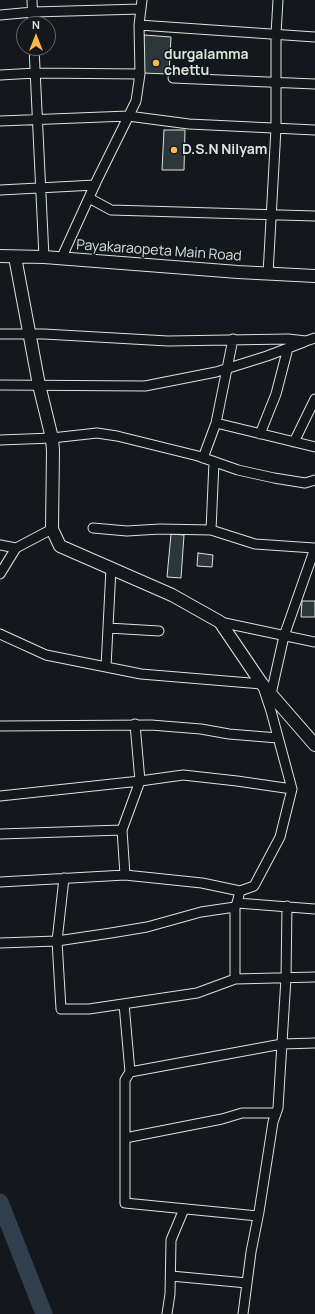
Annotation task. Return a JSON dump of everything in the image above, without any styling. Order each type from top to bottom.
[{"type":"main road","name":"Payakaraopeta Main Road","points":[[0,257],[44,257],[268,274],[315,276]]},
{"type":"main road","points":[[15,257],[39,385],[52,438],[52,529],[60,546],[172,595],[220,622],[262,684],[315,744]]},
{"type":"street","points":[[32,0],[33,16]]},
{"type":"street","points":[[268,274],[276,128],[276,34],[278,0]]},
{"type":"street","points":[[0,15],[141,5],[139,25],[140,74],[136,101],[88,198],[61,259]]},
{"type":"street","points":[[139,25],[315,37]]},
{"type":"street","points":[[35,56],[44,257]]},
{"type":"street","points":[[0,75],[36,73],[140,74]]},
{"type":"street","points":[[173,78],[315,84]]},
{"type":"street","points":[[0,121],[128,116],[189,124],[315,130]]},
{"type":"street","points":[[0,190],[95,185]]},
{"type":"street","points":[[88,198],[111,210],[315,216]]},
{"type":"street","points":[[0,334],[44,334],[168,341],[288,338],[306,341]]},
{"type":"street","points":[[0,385],[145,386],[227,369],[315,338]]},
{"type":"street","points":[[203,458],[216,423],[233,339]]},
{"type":"street","points":[[260,434],[276,394],[288,348]]},
{"type":"street","points":[[294,442],[315,399]]},
{"type":"street","points":[[216,423],[315,447]]},
{"type":"street","points":[[0,440],[52,438],[97,433],[117,436],[203,458],[238,470],[274,478],[305,483],[315,480]]},
{"type":"street","points":[[211,530],[214,462]]},
{"type":"street","points":[[93,528],[127,531],[160,529],[211,530],[255,544],[315,548],[284,636],[271,694]]},
{"type":"street","points":[[0,574],[16,548],[52,529]]},
{"type":"street","points":[[0,545],[16,548]]},
{"type":"street","points":[[106,667],[111,568]]},
{"type":"street","points":[[220,622],[315,642]]},
{"type":"street","points":[[108,628],[159,631]]},
{"type":"street","points":[[0,634],[46,655],[141,674],[262,684],[292,789],[280,837],[254,886],[240,891],[202,883],[125,875],[0,882]]},
{"type":"street","points":[[0,726],[135,724],[201,729],[229,734],[278,738]]},
{"type":"street","points":[[125,875],[122,830],[140,781],[135,724]]},
{"type":"street","points":[[0,796],[183,775],[292,789]]},
{"type":"street","points":[[0,834],[122,830]]},
{"type":"street","points":[[64,878],[57,941],[61,1009],[89,1009],[197,993],[235,979],[315,977]]},
{"type":"street","points":[[235,979],[236,905],[240,891]]},
{"type":"street","points":[[0,943],[57,941],[147,927],[201,912],[236,905],[287,906],[315,909]]},
{"type":"street","points":[[243,1314],[251,1252],[273,1122],[278,1108],[286,978],[287,906]]},
{"type":"street","points":[[124,1004],[130,1072],[125,1080],[125,1203],[258,1216]]},
{"type":"street","points":[[130,1072],[282,1044],[315,1043]]},
{"type":"street","points":[[125,1138],[222,1119],[242,1113],[276,1113]]},
{"type":"street","points":[[168,1314],[172,1240],[184,1209]]},
{"type":"street","points":[[170,1276],[247,1283]]},
{"type":"building","name":"durgalamma chettu","points":[[144,35],[171,37],[169,74],[142,73]]},
{"type":"building","name":"D.S.N Nilyam","points":[[164,130],[185,130],[184,170],[162,170]]},
{"type":"building","points":[[171,534],[184,535],[181,578],[167,577]]},
{"type":"building","points":[[198,553],[213,555],[212,567],[197,566]]},
{"type":"building","points":[[302,601],[315,601],[315,617],[301,617]]},
{"type":"waterway","points":[[0,1202],[44,1314]]},
{"type":"place","name":"durgalamma chettu","points":[[156,63]]},
{"type":"place","name":"D.S.N Nilyam","points":[[174,150]]}]
